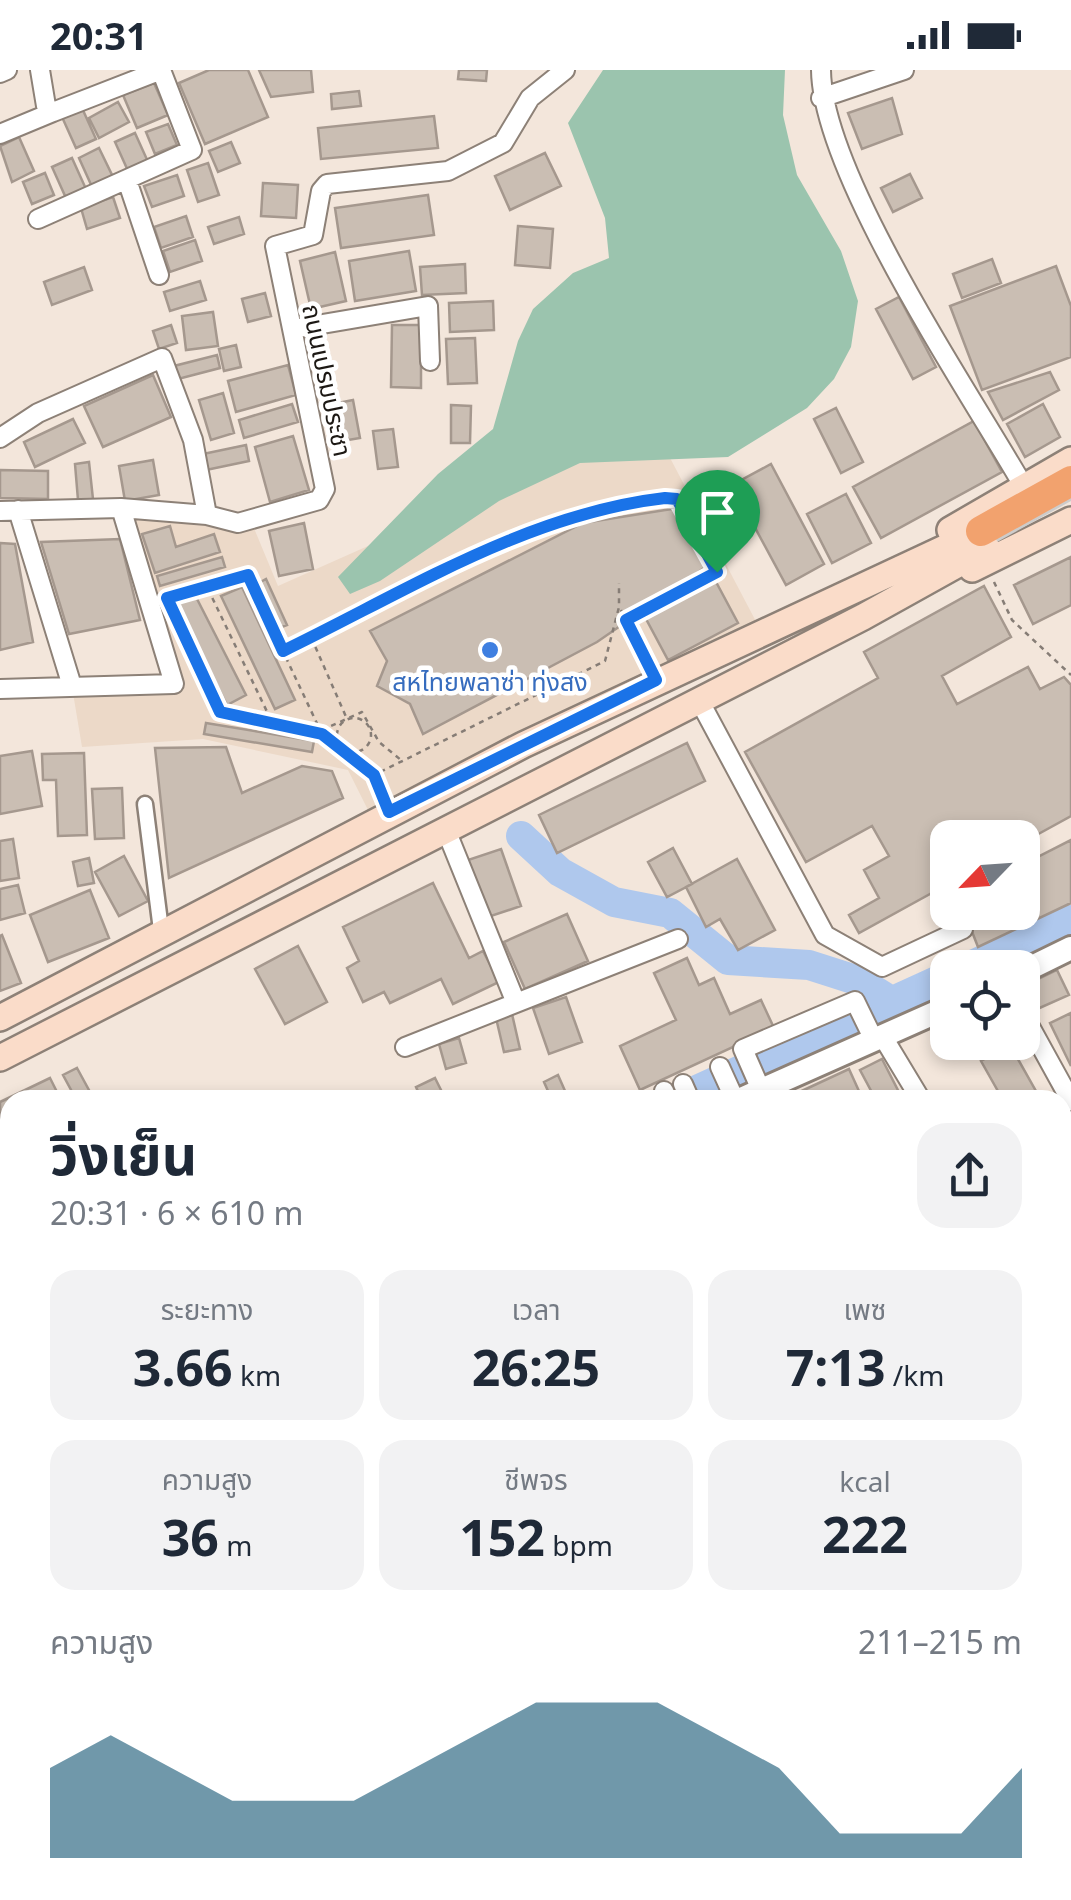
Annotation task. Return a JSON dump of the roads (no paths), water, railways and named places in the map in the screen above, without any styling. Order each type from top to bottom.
[{"type":"highway","points":[[986,547],[1071,480]]},
{"type":"highway","points":[[986,547],[1071,503]]},
{"type":"main road","points":[[0,1018],[389,812],[855,586],[1071,460]]},
{"type":"main road","points":[[855,586],[1071,520]]},
{"type":"main road","points":[[0,1058],[863,617],[986,547]]},
{"type":"street","points":[[40,70],[46,106],[53,112]]},
{"type":"street","points":[[0,134],[161,70],[192,150],[38,219]]},
{"type":"street","name":"ถนนเปรมประชา","points":[[9,510],[121,508],[206,515],[238,523],[319,500],[325,490],[275,246],[313,236],[321,191],[327,184],[448,171],[503,144],[530,98],[565,70]]},
{"type":"street","points":[[820,70],[821,98],[877,232],[1024,487]]},
{"type":"street","points":[[821,98],[904,70]]},
{"type":"street","points":[[126,180],[159,274]]},
{"type":"street","points":[[292,329],[428,306],[430,360]]},
{"type":"street","points":[[0,438],[38,413],[162,358],[193,440],[206,515]]},
{"type":"street","points":[[0,689],[174,684],[121,508]]},
{"type":"street","points":[[9,510],[72,686]]},
{"type":"street","points":[[699,700],[825,935],[882,967],[961,930]]},
{"type":"street","points":[[145,804],[162,930]]},
{"type":"street","points":[[446,830],[516,1003]]},
{"type":"street","points":[[405,1046],[678,939]]},
{"type":"street","points":[[1040,963],[1071,948]]},
{"type":"street","points":[[765,1090],[743,1050],[855,1000],[876,1039],[914,1090]]},
{"type":"street","points":[[768,1090],[930,1015]]},
{"type":"street","points":[[1040,1045],[1065,1090]]},
{"type":"street","points":[[720,1067],[732,1090]]},
{"type":"waterway","points":[[521,836],[560,872],[614,902],[670,913],[728,960],[809,965],[859,981],[891,1001]]},
{"type":"waterway","points":[[1005,950],[1071,920]]},
{"type":"waterway","points":[[697,1090],[930,984]]},
{"type":"place","name":"สหไทยพลาซ่า ทุ่งสง","points":[[490,650]]}]
